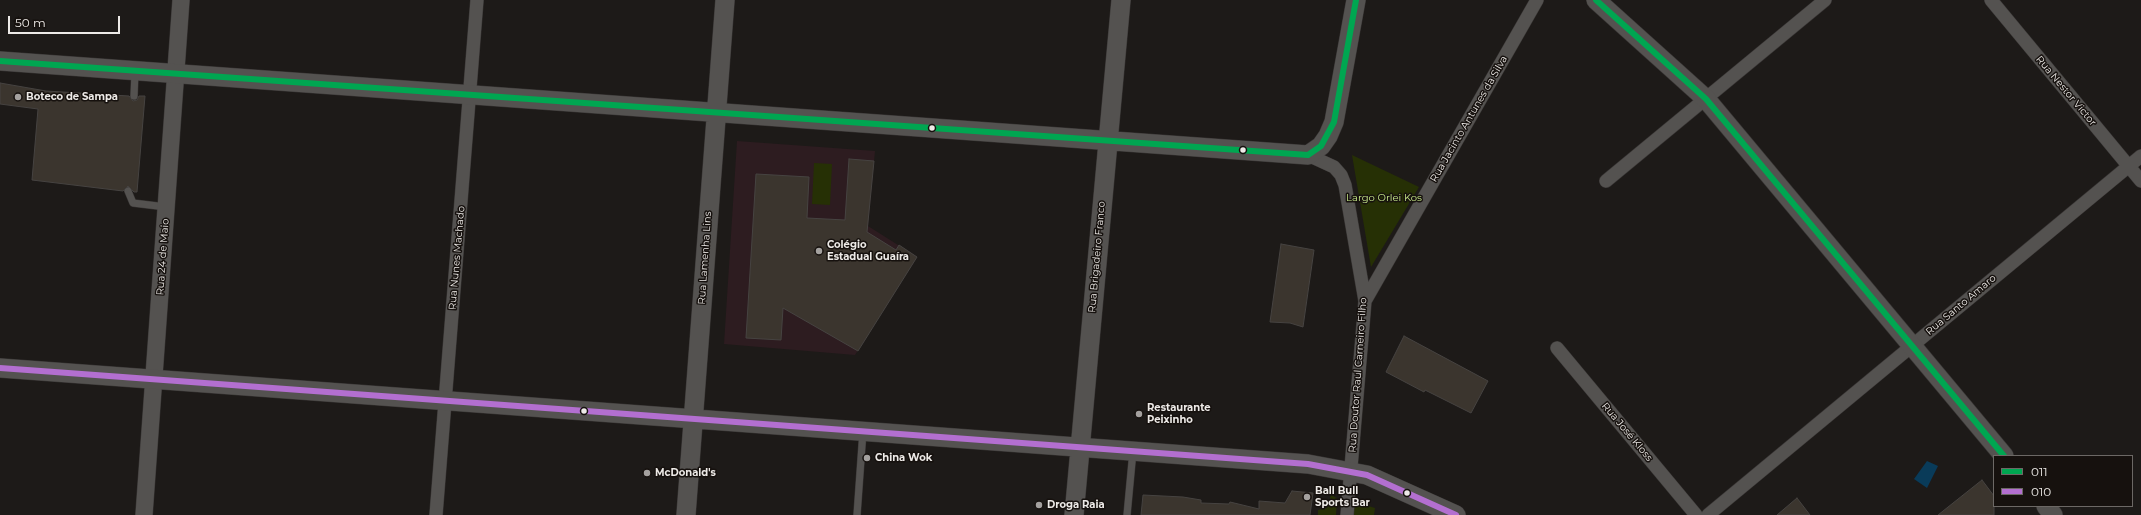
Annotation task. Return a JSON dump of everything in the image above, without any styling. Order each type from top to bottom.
[{"type":"main road","name":"Rua Lamenha Lins","points":[[686,515],[725,0]]},
{"type":"main road","name":"Rua Brigadeiro Franco","points":[[1074,515],[1121,0]]},
{"type":"main road","points":[[0,61],[1308,155],[1321,146],[1328,136],[1334,122],[1356,0]]},
{"type":"main road","points":[[1596,0],[1706,99],[2003,455]]},
{"type":"main road","points":[[0,368],[1308,464],[1351,471],[1384,482],[1456,515]]},
{"type":"main road","points":[[2047,507],[2053,515]]},
{"type":"street","name":"Rua 24 de Maio","points":[[144,515],[181,0]]},
{"type":"street","name":"Rua Nunes Machado","points":[[436,515],[478,0]]},
{"type":"street","name":"Rua Jacinto Antunes da Silva","points":[[1365,301],[1537,0]]},
{"type":"street","points":[[1606,182],[1825,0]]},
{"type":"street","name":"Rua Nestor Victor","points":[[1991,0],[2141,181]]},
{"type":"street","name":"Rua Doutor Raul Carneiro Filho","points":[[1308,155],[1334,167],[1343,180],[1365,301],[1347,515]]},
{"type":"street","name":"Rua Santo Amaro","points":[[1708,515],[2141,156]]},
{"type":"street","name":"Rua José Kloss","points":[[1557,348],[1696,515]]},
{"type":"lane","points":[[134,96],[135,71]]},
{"type":"lane","points":[[128,191],[133,203],[166,207]]},
{"type":"lane","points":[[857,515],[863,431]]},
{"type":"lane","points":[[1127,515],[1133,451]]},
{"type":"shaded area","name":"Colégio Estadual Guaíra","points":[[737,141],[875,151],[868,226],[917,257],[855,355],[724,344]]},
{"type":"green space","name":"Largo Orlei Kos","points":[[1352,155],[1419,187],[1371,267]]},
{"type":"green space","points":[[814,163],[832,164],[830,205],[812,204]]},
{"type":"green space","points":[[1331,495],[1337,498],[1336,515],[1318,515],[1318,510],[1327,508]]},
{"type":"green space","points":[[1342,498],[1375,508],[1374,515],[1341,515]]},
{"type":"water","points":[[1927,461],[1938,466],[1927,488],[1914,479]]},
{"type":"building","points":[[0,83],[46,91],[129,96],[133,101],[137,100],[139,96],[145,96],[137,192],[134,192],[128,186],[123,191],[32,180],[38,109],[0,104]]},
{"type":"building","name":"Colégio Estadual Guaíra","points":[[849,159],[874,161],[867,232],[896,250],[899,245],[917,257],[858,351],[783,308],[781,340],[746,338],[756,174],[809,177],[807,218],[845,220]]},
{"type":"building","points":[[1281,244],[1314,250],[1303,327],[1290,323],[1270,322]]},
{"type":"building","points":[[1404,336],[1488,381],[1471,413],[1425,390],[1424,392],[1386,372]]},
{"type":"building","points":[[1982,480],[1993,495],[1994,515],[1938,515]]},
{"type":"building","points":[[1292,491],[1313,493],[1310,515],[1141,515],[1143,495],[1183,497],[1201,500],[1201,503],[1229,504],[1230,502],[1259,509],[1259,501],[1285,503]]},
{"type":"building","points":[[1797,498],[1810,515],[1777,515]]},
{"type":"transit line","name":"011","points":[[0,61],[1308,155],[1321,146],[1334,122],[1356,0]]},
{"type":"transit line","name":"011","points":[[1596,0],[1706,99],[2003,455]]},
{"type":"transit line","name":"010","points":[[0,368],[1308,464],[1367,475],[1456,515]]},
{"type":"place","name":"Boteco de Sampa","points":[[18,97]]},
{"type":"place","name":"Colégio Estadual Guaíra","points":[[819,251]]},
{"type":"place","name":"Restaurante Peixinho","points":[[1139,414]]},
{"type":"place","name":"China Wok","points":[[867,458]]},
{"type":"place","name":"McDonald's","points":[[647,473]]},
{"type":"place","name":"Ball Bull Sports Bar","points":[[1307,497]]},
{"type":"place","name":"Droga Raia","points":[[1039,505]]}]
